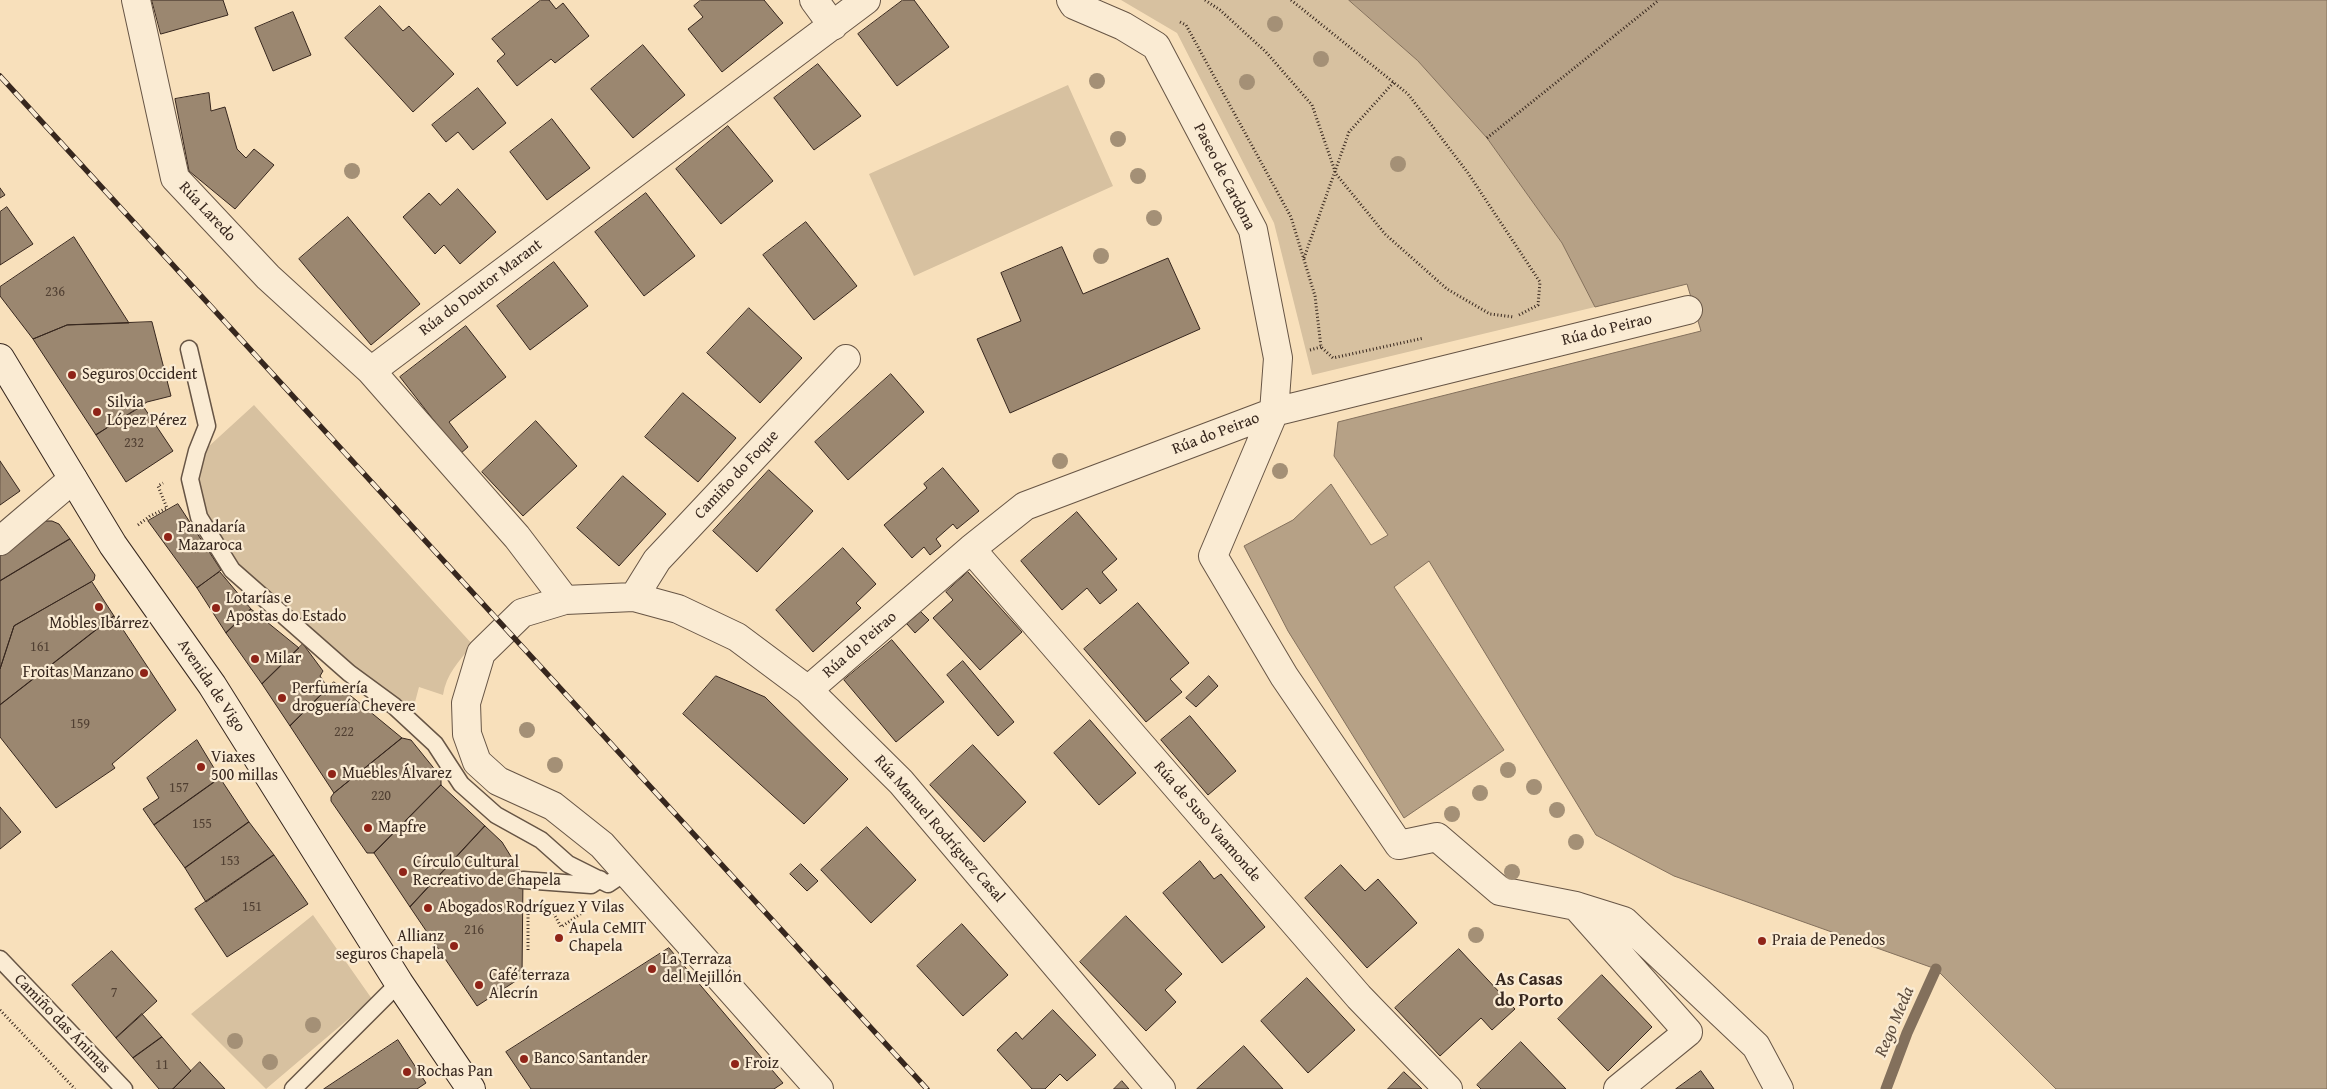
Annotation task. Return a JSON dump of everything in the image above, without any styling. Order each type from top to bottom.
[{"type":"street","name":"Rúa Laredo","points":[[136,0],[175,178],[268,277],[371,371]]},
{"type":"street","points":[[814,0],[833,26]]},
{"type":"street","name":"Rúa do Doutor Marant","points":[[371,371],[866,0]]},
{"type":"street","name":"Paseo de Cardona","points":[[1070,0],[1074,4],[1123,26],[1156,46],[1253,230],[1278,358],[1274,412],[1213,556],[1284,676],[1399,845],[1438,837],[1500,891],[1576,906]]},
{"type":"street","name":"Rúa do Peirao","points":[[808,690],[971,549],[1025,506],[1274,412],[1688,310]]},
{"type":"street","name":"Avenida de Vigo","points":[[0,358],[113,545],[212,685],[399,982],[471,1089]]},
{"type":"street","name":"Camiño do Foque","points":[[634,597],[657,560],[846,359]]},
{"type":"street","points":[[371,371],[517,538],[565,600]]},
{"type":"street","points":[[0,541],[73,479]]},
{"type":"street","name":"Rúa de Suso Vaamonde","points":[[971,549],[1359,996],[1448,1089]]},
{"type":"street","name":"Rúa Manuel Rodríguez Casal","points":[[819,1089],[602,845],[553,806],[498,780],[477,762],[467,734],[466,703],[481,653],[522,613],[565,600],[634,597],[678,609],[737,637],[808,690],[901,782],[1162,1089]]},
{"type":"street","points":[[1576,906],[1688,1032],[1618,1089]]},
{"type":"street","points":[[1576,906],[1624,921],[1756,1046],[1779,1089]]},
{"type":"lane","points":[[189,349],[206,426],[190,479],[199,517],[232,570],[348,673],[394,706],[435,744],[461,784],[496,815],[541,840],[568,864],[608,884],[626,872]]},
{"type":"lane","points":[[523,880],[591,885],[600,879]]},
{"type":"lane","name":"Camiño das Ánimas","points":[[0,959],[124,1089]]},
{"type":"lane","points":[[293,1089],[399,982]]},
{"type":"path","points":[[1205,0],[1220,10],[1266,52],[1312,105],[1336,174],[1384,234],[1447,289],[1490,314],[1515,317]]},
{"type":"path","points":[[1291,0],[1408,94],[1468,173],[1540,282],[1538,304],[1515,317],[1496,322]]},
{"type":"path","points":[[1487,138],[1659,0]]},
{"type":"path","points":[[1178,20],[1186,25],[1291,217],[1315,296],[1321,347],[1333,358],[1429,337]]},
{"type":"path","points":[[1304,259],[1336,174],[1349,132],[1394,82]]},
{"type":"path","points":[[150,516],[167,508],[158,486],[165,482]]},
{"type":"path","points":[[528,904],[528,950]]},
{"type":"path","points":[[562,927],[583,912]]},
{"type":"path","points":[[0,1010],[74,1089]]},
{"type":"shaded area","points":[[1121,0],[1349,0],[1418,61],[1487,138],[1562,243],[1595,307],[1312,375],[1274,223],[1177,33]]},
{"type":"shaded area","points":[[1349,0],[2327,0],[2327,1089],[2056,1089],[1936,969],[1674,876],[1596,835],[1429,561],[1394,587],[1504,750],[1404,818],[1288,631],[1244,546],[1293,520],[1331,484],[1371,545],[1388,535],[1334,456],[1338,422],[1701,331],[1687,284],[1595,307],[1562,243],[1487,138],[1418,61]]},
{"type":"shaded area","points":[[1068,85],[1113,186],[914,276],[869,174]]},
{"type":"shaded area","points":[[254,405],[473,645],[450,674],[443,695],[419,687],[410,721],[255,592],[199,517],[197,451],[208,447]]},
{"type":"shaded area","points":[[313,915],[372,999],[266,1089],[191,1014]]},
{"type":"building","points":[[152,0],[223,0],[228,15],[161,34]]},
{"type":"building","points":[[541,0],[549,0],[556,9],[563,3],[589,36],[555,63],[551,59],[517,86],[497,61],[505,54],[492,39]]},
{"type":"building","points":[[701,0],[764,0],[783,23],[722,72],[688,29],[703,17],[694,6]]},
{"type":"building","points":[[903,0],[914,0],[949,47],[897,86],[858,34]]},
{"type":"building","points":[[380,6],[403,31],[409,26],[454,74],[413,112],[345,38]]},
{"type":"building","points":[[293,12],[311,55],[273,71],[255,28]]},
{"type":"building","points":[[643,45],[685,95],[633,138],[591,89]]},
{"type":"building","points":[[818,64],[861,116],[814,150],[774,98]]},
{"type":"building","points":[[478,88],[506,123],[473,150],[458,132],[446,142],[432,125]]},
{"type":"building","points":[[209,93],[211,111],[225,107],[237,149],[246,158],[254,149],[274,165],[235,209],[189,171],[175,99]]},
{"type":"building","points":[[552,119],[590,168],[547,200],[510,152]]},
{"type":"building","points":[[728,126],[773,181],[721,224],[676,169]]},
{"type":"building","points":[[0,188],[5,195],[0,198]]},
{"type":"building","points":[[458,189],[496,232],[460,264],[444,245],[435,254],[403,217],[429,193],[440,205]]},
{"type":"building","points":[[646,193],[695,256],[644,296],[595,232]]},
{"type":"building","points":[[7,207],[33,244],[0,265],[0,212]]},
{"type":"building","points":[[348,217],[420,304],[371,345],[299,259]]},
{"type":"building","points":[[806,222],[857,286],[814,320],[763,255]]},
{"type":"building","points":[[74,237],[129,323],[67,325],[33,339],[0,296],[0,287]]},
{"type":"building","points":[[1062,247],[1083,294],[1168,258],[1200,329],[1010,413],[977,339],[1021,321],[1001,273]]},
{"type":"building","points":[[554,262],[588,306],[530,350],[497,306]]},
{"type":"building","points":[[749,308],[802,358],[760,403],[707,353]]},
{"type":"building","points":[[152,322],[171,396],[147,402],[96,435],[33,339],[67,325]]},
{"type":"building","points":[[466,326],[506,377],[449,422],[468,447],[460,454],[400,377]]},
{"type":"building","points":[[891,374],[924,412],[848,480],[815,442]]},
{"type":"building","points":[[683,393],[736,438],[698,482],[645,437]]},
{"type":"building","points":[[143,406],[173,451],[126,482],[96,435]]},
{"type":"building","points":[[536,421],[577,466],[523,516],[482,472]]},
{"type":"building","points":[[0,461],[20,491],[0,505]]},
{"type":"building","points":[[943,468],[979,511],[957,529],[953,524],[936,539],[941,546],[930,555],[924,547],[912,558],[884,525],[927,488],[924,484]]},
{"type":"building","points":[[769,470],[813,511],[757,572],[713,531]]},
{"type":"building","points":[[623,476],[666,514],[619,566],[577,528]]},
{"type":"building","points":[[178,504],[221,570],[197,588],[148,521]]},
{"type":"building","points":[[1077,512],[1117,559],[1102,572],[1117,590],[1100,604],[1087,588],[1062,610],[1021,561]]},
{"type":"building","points":[[40,521],[52,521],[59,524],[70,539],[0,581],[0,549]]},
{"type":"building","points":[[70,539],[95,575],[94,580],[14,626],[0,669],[0,581]]},
{"type":"building","points":[[843,548],[876,584],[856,603],[861,608],[813,652],[776,610]]},
{"type":"building","points":[[220,572],[251,609],[226,633],[197,588]]},
{"type":"building","points":[[968,572],[1022,632],[980,670],[933,618],[953,600],[946,592]]},
{"type":"building","points":[[92,582],[114,616],[0,705],[0,669],[14,626]]},
{"type":"building","points":[[1138,603],[1189,663],[1170,679],[1182,692],[1146,722],[1084,649]]},
{"type":"building","points":[[251,609],[299,648],[262,684],[226,633]]},
{"type":"building","points":[[921,612],[929,620],[915,633],[907,624]]},
{"type":"building","points":[[114,616],[176,710],[112,764],[115,768],[56,808],[0,737],[0,705]]},
{"type":"building","points":[[892,640],[944,702],[896,742],[844,680]]},
{"type":"building","points":[[303,644],[323,671],[320,676],[328,688],[290,726],[262,684]]},
{"type":"building","points":[[963,661],[1014,722],[998,736],[947,675]]},
{"type":"building","points":[[716,676],[765,697],[848,779],[804,824],[683,714]]},
{"type":"building","points":[[1209,676],[1218,686],[1196,707],[1186,698]]},
{"type":"building","points":[[334,682],[402,738],[334,793],[290,726]]},
{"type":"building","points":[[1190,716],[1236,771],[1208,795],[1161,740]]},
{"type":"building","points":[[1090,720],[1136,773],[1099,805],[1054,753]]},
{"type":"building","points":[[402,738],[411,740],[441,777],[441,785],[374,853],[367,853],[331,801],[331,797]]},
{"type":"building","points":[[197,740],[220,778],[154,825],[143,809],[159,798],[147,778]]},
{"type":"building","points":[[973,745],[1026,802],[984,842],[930,785]]},
{"type":"building","points":[[220,778],[249,822],[185,868],[154,825]]},
{"type":"building","points":[[441,785],[485,826],[410,907],[374,853]]},
{"type":"building","points":[[0,807],[21,832],[0,849]]},
{"type":"building","points":[[249,822],[274,855],[206,902],[185,868]]},
{"type":"building","points":[[485,826],[502,842],[523,876],[522,977],[477,1006],[410,907]]},
{"type":"building","points":[[867,827],[916,880],[871,923],[821,870]]},
{"type":"building","points":[[274,855],[308,904],[227,957],[195,909]]},
{"type":"building","points":[[1200,861],[1214,879],[1221,874],[1265,927],[1222,963],[1163,893]]},
{"type":"building","points":[[801,864],[818,881],[807,891],[790,874]]},
{"type":"building","points":[[1341,865],[1365,891],[1378,879],[1417,923],[1367,968],[1305,898]]},
{"type":"building","points":[[1126,916],[1182,974],[1165,990],[1176,1002],[1146,1031],[1080,962]]},
{"type":"building","points":[[962,924],[1008,975],[963,1016],[917,966]]},
{"type":"building","points":[[669,948],[783,1083],[774,1089],[531,1089],[506,1052]]},
{"type":"building","points":[[1459,949],[1515,1009],[1492,1030],[1481,1018],[1440,1056],[1395,1008]]},
{"type":"building","points":[[112,951],[157,1001],[116,1038],[72,985]]},
{"type":"building","points":[[1602,975],[1652,1027],[1608,1071],[1558,1019]]},
{"type":"building","points":[[1307,978],[1355,1030],[1308,1073],[1261,1021]]},
{"type":"building","points":[[1053,1010],[1096,1055],[1067,1081],[1060,1074],[1045,1089],[1032,1089],[997,1050],[1016,1032],[1022,1039]]},
{"type":"building","points":[[142,1014],[162,1037],[133,1058],[116,1038]]},
{"type":"building","points":[[162,1037],[191,1071],[173,1089],[159,1089],[133,1058]]},
{"type":"building","points":[[398,1040],[426,1083],[417,1089],[324,1089]]},
{"type":"building","points":[[1521,1042],[1566,1089],[1481,1089],[1477,1085]]},
{"type":"building","points":[[1244,1046],[1283,1089],[1197,1089]]},
{"type":"building","points":[[200,1062],[225,1089],[173,1089]]},
{"type":"building","points":[[1701,1071],[1714,1089],[1676,1089]]},
{"type":"building","points":[[1404,1072],[1422,1089],[1388,1089]]},
{"type":"building","points":[[1122,1081],[1129,1089],[1114,1089]]},
{"type":"waterway","name":"Rego Meda","points":[[1886,1089],[1907,1033],[1936,969]]},
{"type":"railway","points":[[0,76],[927,1089]]},
{"type":"place","name":"Seguros Occident","points":[[72,375]]},
{"type":"place","name":"Silvia López Pérez","points":[[97,412]]},
{"type":"place","name":"Panadaría Mazaroca","points":[[168,537]]},
{"type":"place","name":"Mobles Ibárrez","points":[[99,607]]},
{"type":"place","name":"Lotarías e Apostas do Estado","points":[[216,608]]},
{"type":"place","name":"Milar","points":[[255,659]]},
{"type":"place","name":"Froitas Manzano","points":[[144,673]]},
{"type":"place","name":"Perfumería droguería Chevere","points":[[282,698]]},
{"type":"place","name":"Viaxes 500 millas","points":[[201,767]]},
{"type":"place","name":"Muebles Álvarez","points":[[332,774]]},
{"type":"place","name":"Mapfre","points":[[368,828]]},
{"type":"place","name":"Círculo Cultural Recreativo de Chapela","points":[[403,872]]},
{"type":"place","name":"Abogados Rodríguez Y Vilas","points":[[428,908]]},
{"type":"place","name":"Aula CeMIT Chapela","points":[[559,938]]},
{"type":"place","name":"Praia de Penedos","points":[[1762,941]]},
{"type":"place","name":"Allianz seguros Chapela","points":[[454,946]]},
{"type":"place","name":"La Terraza del Mejillón","points":[[652,969]]},
{"type":"place","name":"Café terraza Alecrín","points":[[479,985]]},
{"type":"place","name":"Banco Santander","points":[[524,1059]]},
{"type":"place","name":"Froiz","points":[[735,1064]]},
{"type":"place","name":"Rochas Pan","points":[[407,1072]]},
{"type":"district","name":"As Casas do Porto","points":[[1529,990]]}]
